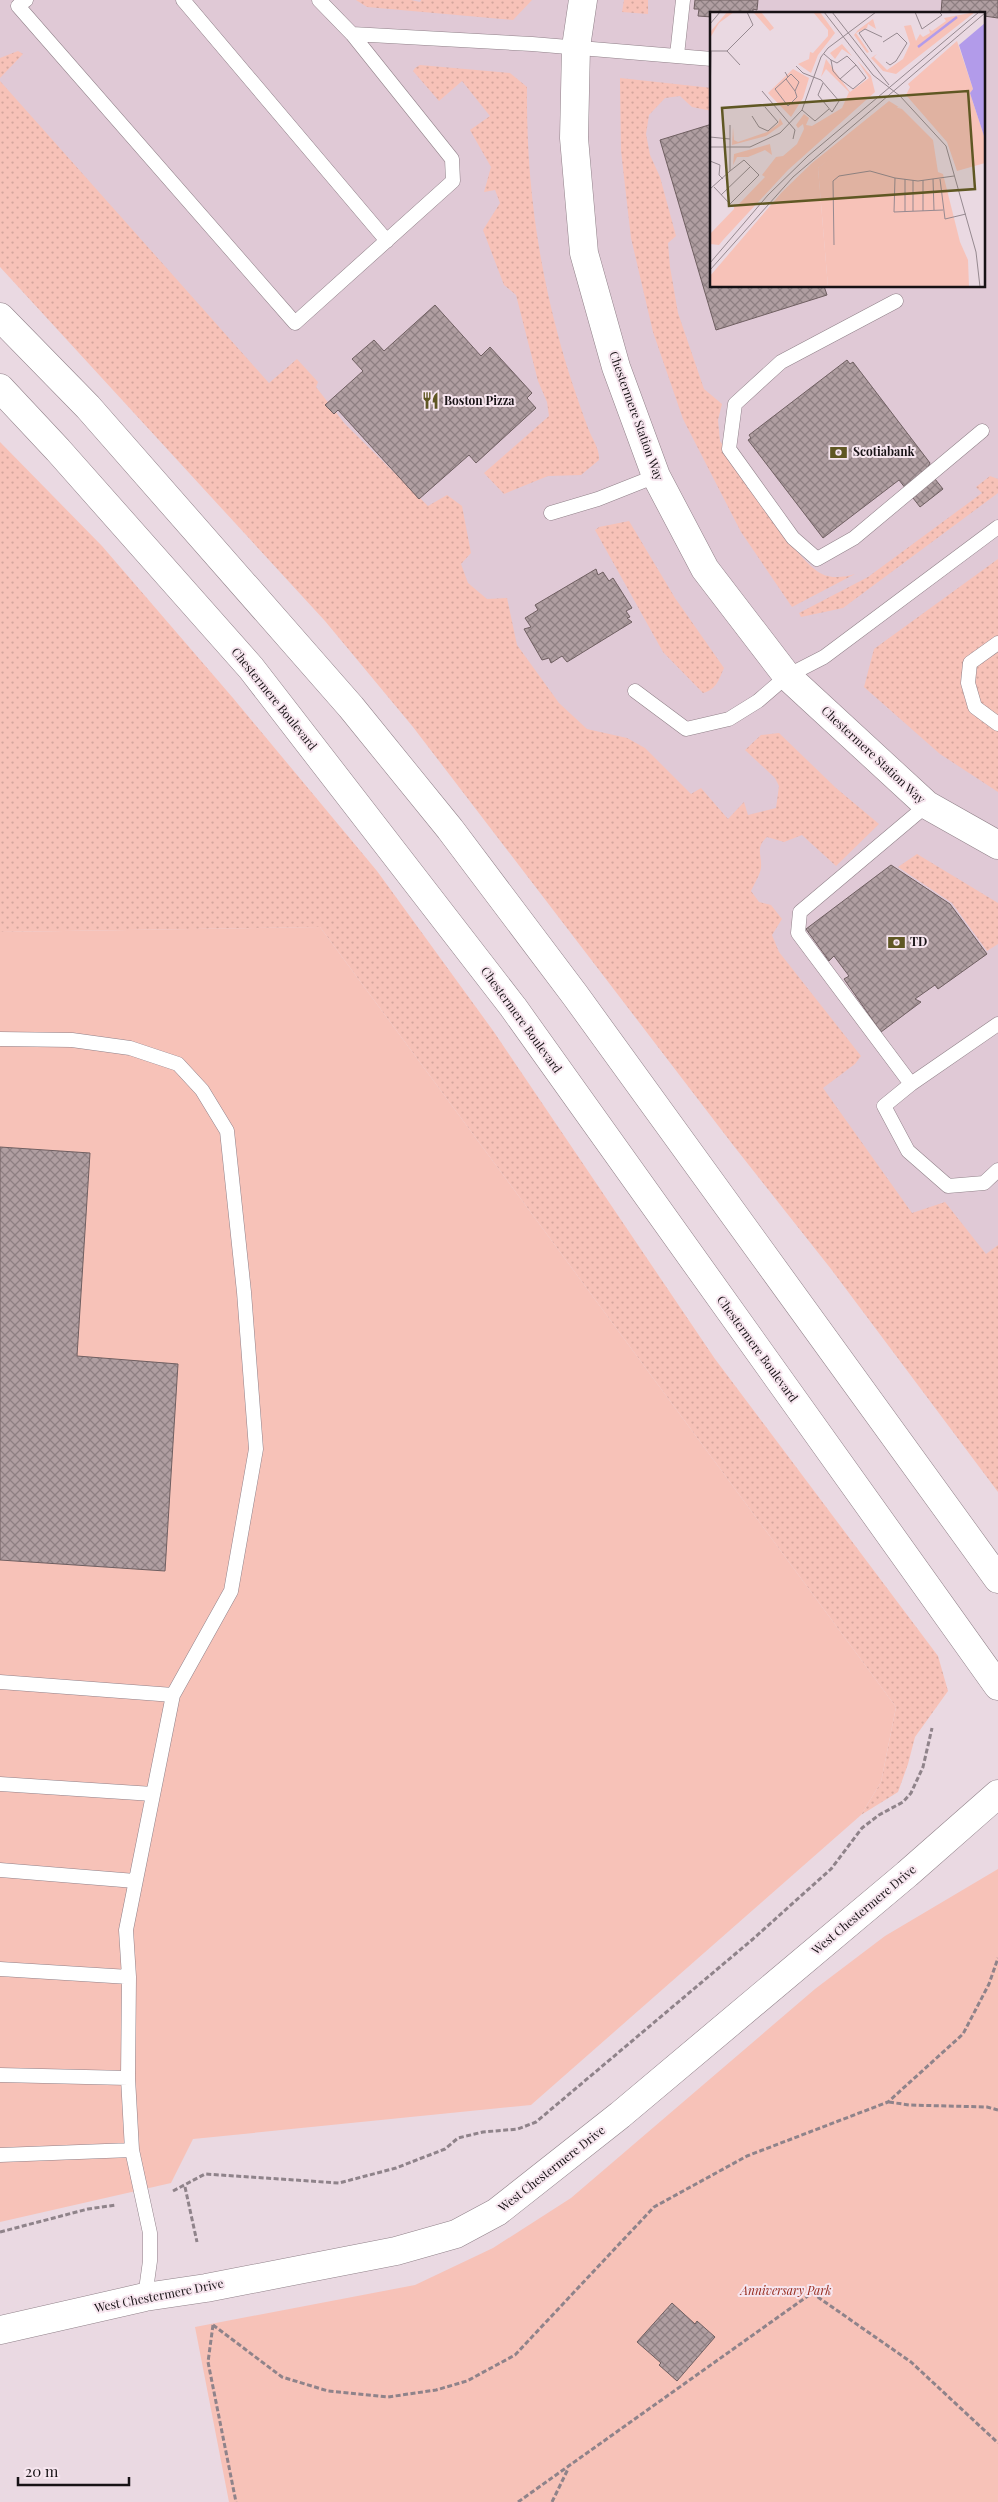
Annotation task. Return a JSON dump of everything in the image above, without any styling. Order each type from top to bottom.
[{"type":"main road","name":"Chestermere Station Way","points":[[583,0],[576,47],[574,138],[584,253],[616,367],[656,476],[705,569],[787,676],[927,805],[998,845]]},
{"type":"main road","points":[[0,317],[95,414],[344,700],[450,829],[575,995],[998,1579]]},
{"type":"main road","name":"Chestermere Boulevard","points":[[0,388],[58,450],[251,668],[513,1007],[998,1686]]},
{"type":"main road","name":"West Chestermere Drive","points":[[0,2330],[145,2297],[206,2288],[396,2250],[456,2234],[497,2212],[620,2115],[900,1880],[998,1794]]},
{"type":"lane","points":[[26,0],[18,6],[295,323],[453,181],[452,159],[352,34],[319,0]]},
{"type":"lane","points":[[184,0],[387,241]]},
{"type":"lane","points":[[676,55],[683,0]]},
{"type":"lane","points":[[352,34],[576,47],[710,59]]},
{"type":"lane","points":[[896,301],[781,362],[735,404],[729,448],[793,538],[817,559],[854,538],[982,431]]},
{"type":"lane","points":[[551,512],[598,499],[656,476]]},
{"type":"lane","points":[[634,691],[686,729],[729,719],[758,701],[787,676],[824,657],[998,527]]},
{"type":"lane","points":[[998,642],[970,663],[968,683],[975,707],[998,724]]},
{"type":"lane","points":[[911,1084],[798,933],[800,912],[927,805]]},
{"type":"lane","points":[[998,1024],[911,1084],[884,1106],[908,1151],[948,1186],[984,1183],[998,1170]]},
{"type":"lane","points":[[0,1039],[72,1040],[130,1048],[178,1064],[202,1090],[227,1131],[244,1292],[256,1449],[231,1591],[173,1694],[126,1930],[129,1977],[128,2078],[132,2150],[150,2233],[150,2261],[145,2297]]},
{"type":"lane","points":[[0,1682],[173,1694]]},
{"type":"lane","points":[[0,1784],[153,1794]]},
{"type":"lane","points":[[0,1870],[135,1881]]},
{"type":"lane","points":[[0,1968],[129,1977]]},
{"type":"lane","points":[[0,2075],[128,2078]]},
{"type":"lane","points":[[0,2155],[132,2150]]},
{"type":"path","points":[[173,2191],[185,2187],[205,2174],[339,2183],[396,2168],[445,2149],[458,2138],[483,2132],[518,2129],[536,2122],[753,1939],[831,1870],[862,1828],[879,1815],[903,1802],[911,1793],[923,1767],[932,1728]]},
{"type":"path","points":[[236,2502],[208,2362],[213,2325],[282,2377],[328,2391],[388,2397],[436,2390],[467,2381],[515,2355],[654,2207],[747,2156],[888,2102],[963,2034],[989,1984],[998,1958]]},
{"type":"path","points":[[888,2102],[909,2105],[988,2107],[998,2110]]},
{"type":"path","points":[[185,2187],[196,2242]]},
{"type":"path","points":[[0,2232],[88,2209],[119,2205]]},
{"type":"path","points":[[518,2502],[812,2293],[911,2362],[998,2443]]},
{"type":"path","points":[[552,2502],[569,2467]]},
{"type":"shaded area","points":[[0,0],[998,0],[998,1414],[0,169]]},
{"type":"green space","points":[[356,0],[411,0],[420,2],[421,0],[532,0],[513,20],[367,7]]},
{"type":"green space","points":[[624,0],[648,0],[648,14],[622,12]]},
{"type":"green space","points":[[18,51],[23,54],[0,78],[0,58]]},
{"type":"green space","points":[[420,65],[510,73],[527,87],[528,150],[538,243],[550,304],[565,358],[599,456],[599,460],[581,475],[548,476],[504,494],[484,473],[549,416],[547,402],[538,381],[516,295],[504,285],[483,230],[500,203],[495,190],[484,192],[491,167],[470,130],[490,116],[462,81],[439,101],[413,71]]},
{"type":"green space","points":[[620,78],[710,88],[710,111],[692,107],[680,96],[665,98],[649,115],[646,134],[650,155],[660,177],[676,236],[668,243],[678,313],[704,389],[722,404],[718,420],[720,441],[783,534],[811,566],[830,577],[843,577],[855,574],[792,607],[741,532],[683,419],[653,332],[631,238],[621,151]]},
{"type":"green space","points":[[0,81],[269,383],[297,359],[318,382],[316,387],[345,424],[428,506],[447,495],[462,506],[471,553],[461,564],[468,583],[487,599],[507,598],[517,645],[559,703],[587,729],[627,738],[645,748],[691,794],[701,788],[728,819],[744,802],[748,815],[776,808],[779,786],[775,778],[745,750],[761,735],[779,733],[836,788],[879,824],[836,866],[802,835],[784,842],[767,837],[760,848],[761,868],[751,891],[759,902],[771,905],[782,919],[772,935],[779,952],[861,1056],[855,1064],[823,1088],[912,1213],[945,1202],[986,1254],[998,1245],[998,1492],[831,1269],[733,1145],[413,727],[325,621],[0,267]]},
{"type":"green space","points":[[0,442],[102,546],[233,698],[377,871],[494,1032],[715,1359],[938,1656],[948,1691],[915,1737],[898,1792],[861,1815],[881,1782],[896,1707],[320,927],[0,932]]},
{"type":"green space","points":[[990,476],[998,479],[998,493],[843,608],[801,617],[799,613],[868,577],[982,493],[976,487]]},
{"type":"green space","points":[[629,521],[675,598],[724,668],[717,683],[708,691],[703,693],[663,652],[595,530],[599,527]]},
{"type":"green space","points":[[998,559],[998,792],[940,754],[864,687],[874,649]]},
{"type":"green space","points":[[917,854],[998,903],[998,944],[987,951],[952,903],[898,867]]},
{"type":"green space","points":[[320,927],[896,1707],[881,1782],[861,1815],[531,2105],[193,2139],[171,2183],[0,2222],[0,932]]},
{"type":"green space","name":"Anniversary Park","points":[[998,1869],[998,2502],[229,2502],[195,2327],[415,2285],[493,2248],[571,2198],[815,1989],[885,1936]]},
{"type":"building","points":[[695,0],[758,0],[757,10],[753,9],[753,12],[710,12],[710,17],[698,16],[699,9],[694,9]]},
{"type":"building","points":[[942,0],[998,0],[998,18],[986,16],[986,12],[941,12]]},
{"type":"building","points":[[710,125],[710,288],[825,288],[827,295],[716,330],[660,140]]},
{"type":"building","name":"Boston Pizza","points":[[435,305],[481,356],[490,347],[532,393],[527,398],[536,408],[476,463],[469,455],[419,499],[338,410],[334,414],[325,405],[363,371],[352,359],[374,340],[384,351]]},
{"type":"building","name":"Scotiabank","points":[[847,360],[850,364],[853,362],[930,463],[927,469],[943,489],[920,507],[899,480],[823,538],[748,440],[751,438],[749,435]]},
{"type":"building","points":[[596,569],[598,575],[603,572],[609,581],[613,578],[632,608],[626,611],[630,617],[627,618],[632,622],[567,662],[562,656],[551,663],[549,658],[542,660],[524,629],[531,627],[525,618],[538,610],[535,605]]},
{"type":"building","name":"TD","points":[[891,865],[950,904],[987,954],[938,989],[935,985],[915,999],[921,1002],[881,1032],[844,979],[849,976],[834,956],[829,961],[806,929]]},
{"type":"building","points":[[0,1147],[90,1153],[77,1356],[178,1364],[165,1571],[0,1560]]},
{"type":"building","points":[[672,2303],[695,2324],[697,2321],[715,2337],[677,2381],[659,2365],[661,2363],[637,2342]]},
{"type":"place","name":"Boston Pizza","points":[[430,401]]},
{"type":"place","name":"Scotiabank","points":[[839,452]]},
{"type":"place","name":"TD","points":[[896,942]]}]
